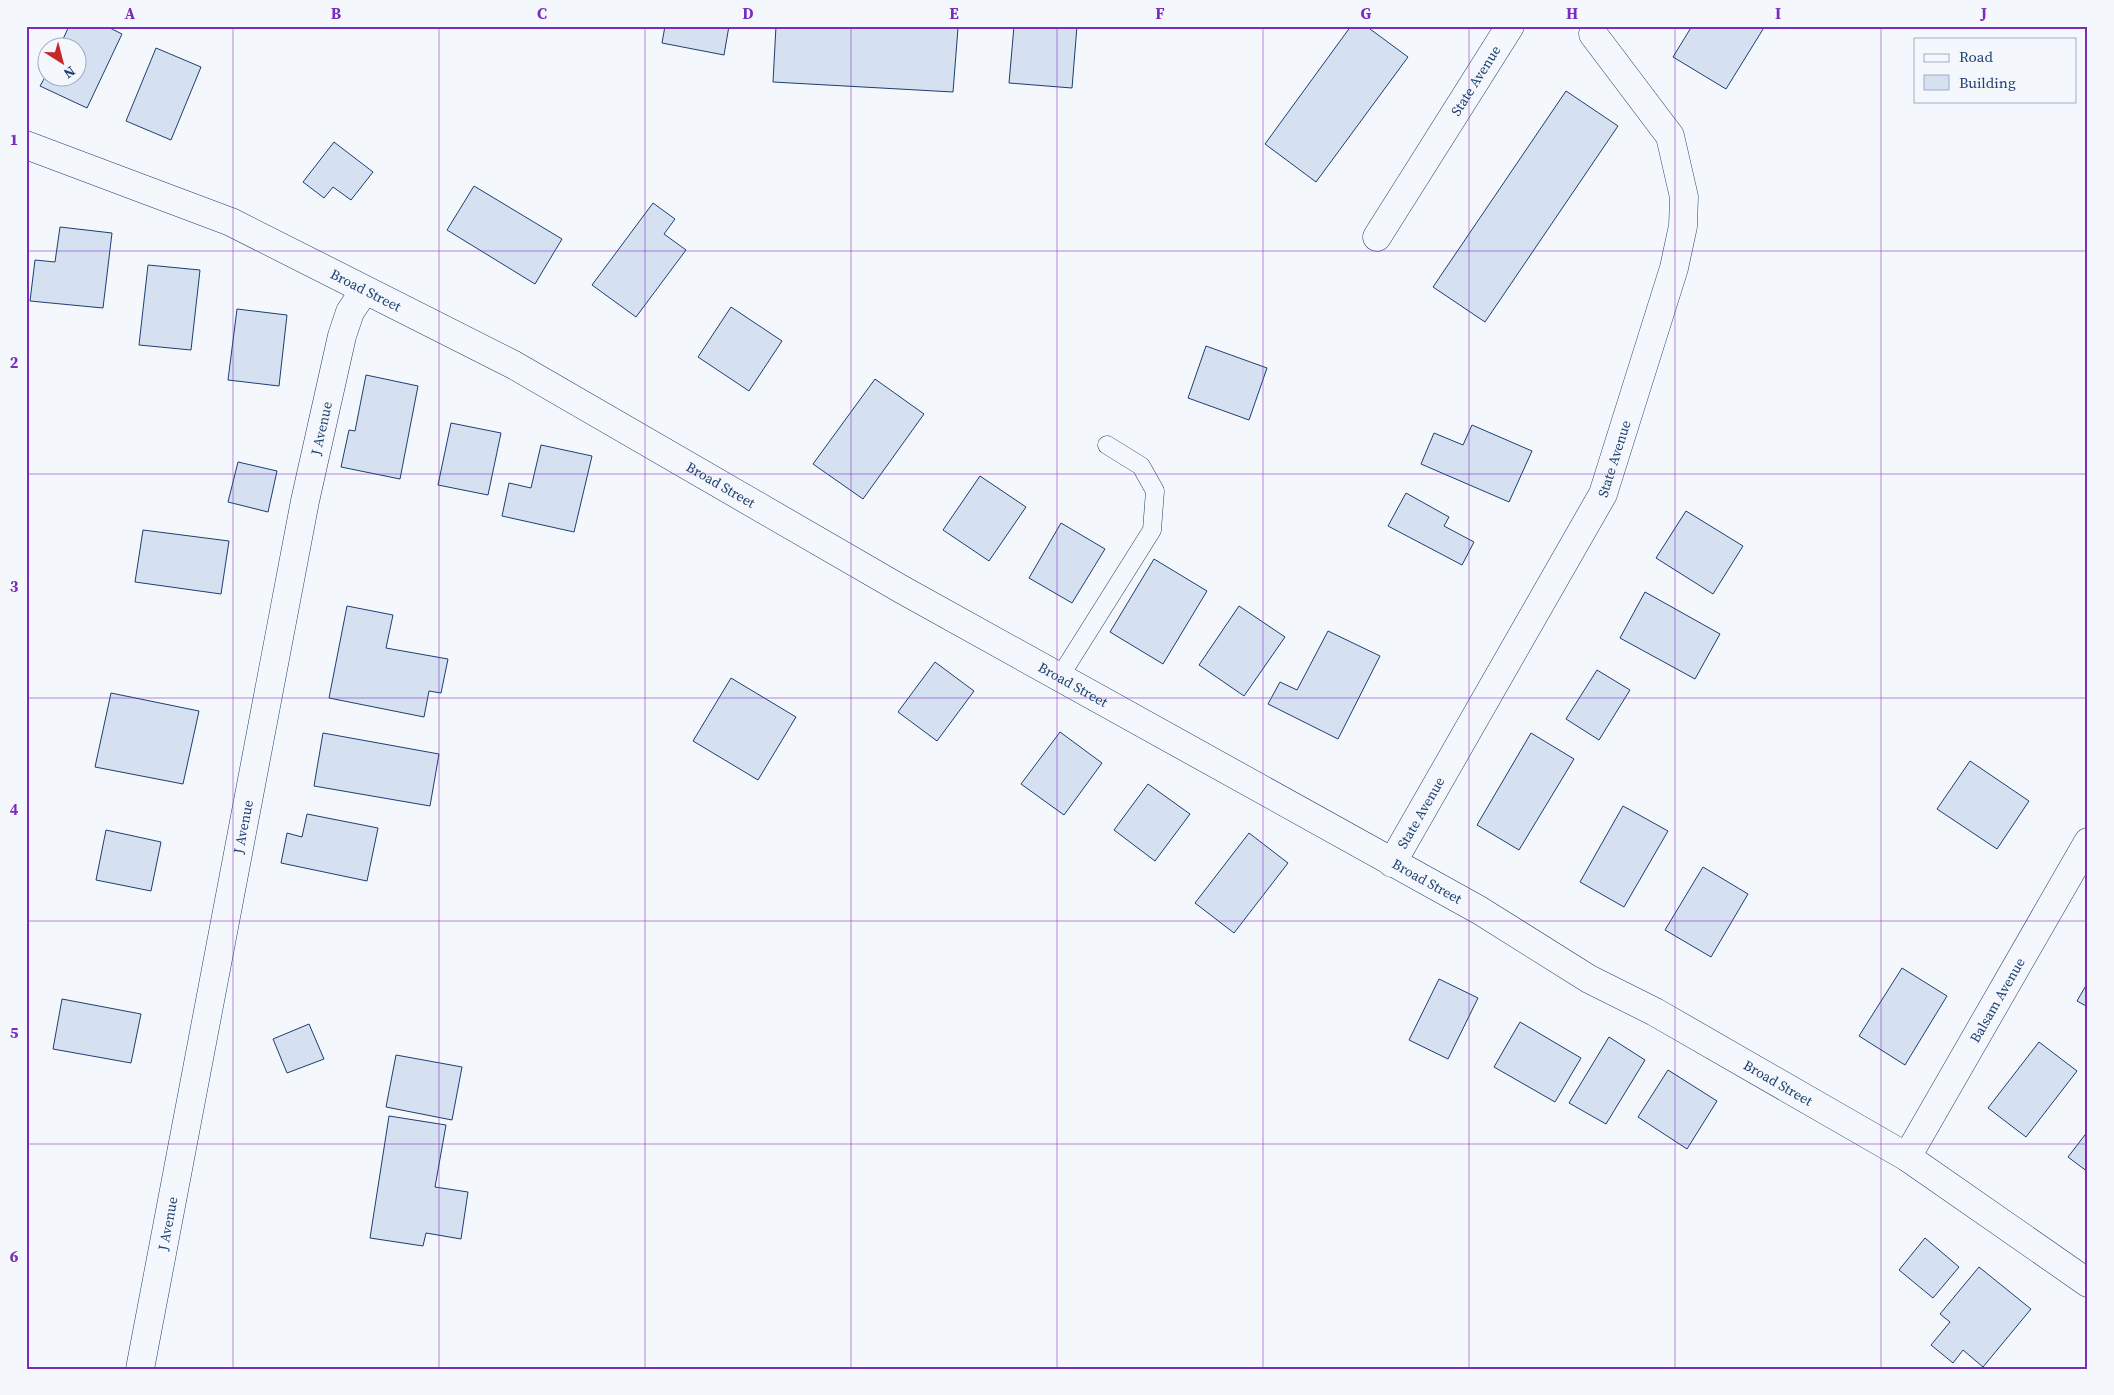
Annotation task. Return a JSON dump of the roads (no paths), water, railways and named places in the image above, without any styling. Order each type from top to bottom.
[{"type":"street","name":"State Avenue","points":[[1377,236],[1510,26]]},
{"type":"street","name":"State Avenue","points":[[1392,863],[1602,494],[1674,268],[1683,226],[1684,197],[1670,136],[1591,29]]},
{"type":"street","name":"Broad Street","points":[[26,145],[231,222],[514,365],[1058,678],[1479,910],[1589,979],[1655,1012],[1906,1157],[2088,1283]]},
{"type":"street","name":"J Avenue","points":[[140,1369],[305,501],[342,336],[350,312],[364,290]]},
{"type":"street","name":"Balsam Avenue","points":[[1906,1157],[2088,842]]},
{"type":"lane","points":[[1058,678],[1152,530],[1155,491],[1141,466],[1107,446]]}]
